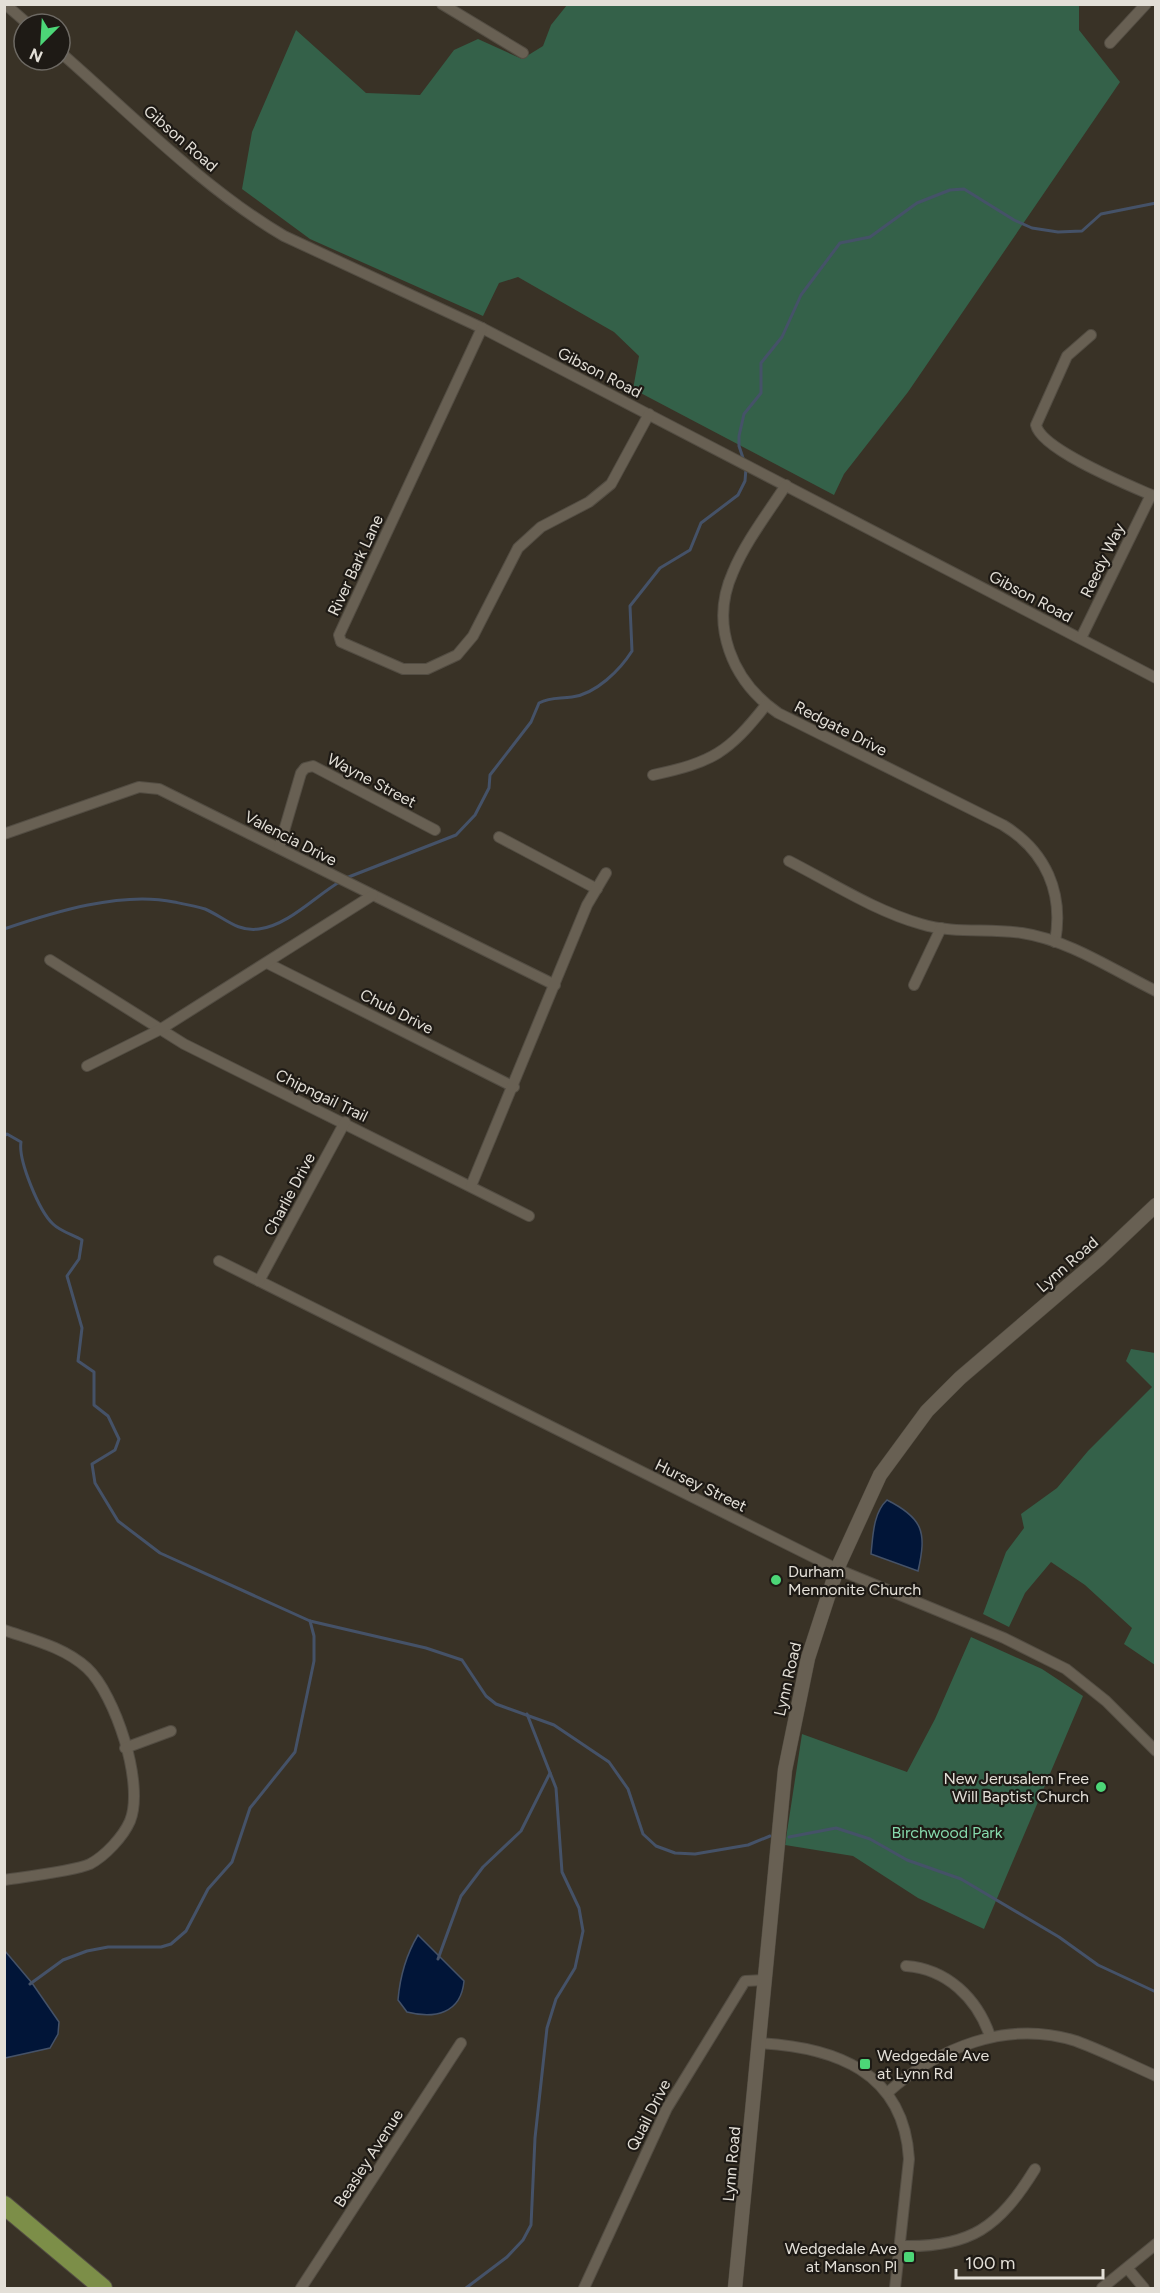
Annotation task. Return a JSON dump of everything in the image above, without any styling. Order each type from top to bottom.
[{"type":"highway","points":[[4,2205],[103,2289]]},
{"type":"street","points":[[442,4],[523,53]]},
{"type":"street","points":[[1110,43],[1146,4]]},
{"type":"street","name":"Gibson Road","points":[[72,62],[225,196],[258,221],[312,250],[482,328],[1155,678]]},
{"type":"street","name":"River Bark Lane","points":[[482,328],[339,635],[341,642],[403,669],[427,669],[457,655],[473,636],[518,548],[541,527],[589,502],[611,484],[649,414]]},
{"type":"street","points":[[1091,334],[1067,356],[1036,425],[1037,434],[1047,443],[1153,496]]},
{"type":"street","name":"Redgate Drive","points":[[786,485],[732,572],[724,604],[725,634],[729,651],[746,684],[766,705],[1003,825],[1028,843],[1047,868],[1056,895],[1058,927],[1055,942]]},
{"type":"street","name":"Reedy Way","points":[[1081,638],[1153,496]]},
{"type":"street","points":[[652,775],[684,768],[716,756],[742,736],[766,705]]},
{"type":"street","name":"Wayne Street","points":[[279,848],[301,773],[305,768],[314,766],[435,830]]},
{"type":"street","name":"Valencia Drive","points":[[4,834],[139,787],[148,786],[159,789],[555,985]]},
{"type":"street","points":[[499,837],[597,889]]},
{"type":"street","points":[[789,861],[904,919],[941,928],[1020,933],[1055,942],[1155,991]]},
{"type":"street","points":[[471,1186],[555,985],[606,873]]},
{"type":"street","points":[[87,1066],[161,1029],[373,895]]},
{"type":"street","points":[[914,986],[941,928]]},
{"type":"street","name":"Chipngail Trail","points":[[50,960],[184,1044],[345,1122],[529,1216]]},
{"type":"street","name":"Chub Drive","points":[[267,963],[514,1087]]},
{"type":"street","name":"Charlie Drive","points":[[259,1281],[345,1122]]},
{"type":"street","name":"Lynn Road","points":[[735,2289],[788,1754],[812,1641],[837,1569],[880,1475],[927,1411],[960,1378],[1099,1259],[1155,1205]]},
{"type":"street","name":"Hursey Street","points":[[219,1261],[837,1569],[1004,1638],[1066,1669],[1106,1701],[1155,1751]]},
{"type":"street","points":[[4,1629],[66,1652],[88,1669],[109,1699],[134,1779],[131,1819],[108,1850],[89,1864],[4,1880]]},
{"type":"street","points":[[125,1748],[171,1731]]},
{"type":"street","points":[[906,1966],[927,1970],[954,1983],[976,2008],[990,2036]]},
{"type":"street","name":"Quail Drive","points":[[584,2289],[639,2166],[679,2085],[745,1981],[765,1980]]},
{"type":"street","points":[[886,2093],[927,2062],[990,2036],[1034,2034],[1074,2041],[1155,2076]]},
{"type":"street","name":"Beasley Avenue","points":[[301,2289],[461,2043]]},
{"type":"street","points":[[759,2043],[807,2049],[851,2062],[869,2075],[886,2093],[897,2113],[908,2147],[908,2193],[895,2289]]},
{"type":"street","points":[[901,2246],[926,2247],[955,2242],[984,2230],[1015,2201],[1035,2169]]},
{"type":"street","points":[[1102,2289],[1155,2244]]},
{"type":"street","points":[[1128,2269],[1144,2289]]},
{"type":"green space","points":[[567,5],[1079,5],[1079,30],[1120,82],[908,392],[844,474],[834,495],[633,389],[639,356],[614,332],[518,277],[499,283],[483,316],[310,239],[242,189],[252,132],[296,30],[366,93],[420,95],[454,50],[478,39],[522,59],[543,46],[551,25]]},
{"type":"green space","points":[[1131,1349],[1155,1353],[1155,1665],[1124,1644],[1132,1628],[1085,1585],[1051,1562],[1025,1593],[1009,1627],[983,1614],[1006,1552],[1024,1528],[1021,1514],[1057,1488],[1088,1451],[1152,1387],[1126,1361]]},
{"type":"green space","name":"Birchwood Park","points":[[971,1637],[1042,1669],[1083,1696],[984,1929],[918,1898],[853,1856],[785,1845],[802,1734],[907,1772],[935,1719]]},
{"type":"water","points":[[887,1500],[908,1513],[919,1528],[922,1546],[918,1571],[871,1554],[876,1518]]},
{"type":"water","points":[[418,1935],[464,1981],[458,2001],[444,2012],[427,2015],[407,2012],[398,2000],[404,1966]]},
{"type":"water","points":[[5,1951],[32,1983],[59,2022],[58,2034],[50,2048],[5,2058]]},
{"type":"waterway","points":[[744,461],[739,446],[739,436],[744,414],[761,393],[761,363],[782,337],[801,295],[840,243],[870,237],[917,203],[950,190],[964,189],[1014,220],[1032,228],[1058,232],[1082,231],[1101,214],[1156,203]]},
{"type":"waterway","points":[[346,878],[456,835],[475,815],[489,788],[490,775],[531,722],[539,703],[581,695],[590,691],[621,666],[632,651],[630,606],[660,568],[690,550],[701,523],[738,495],[745,481],[746,468]]},
{"type":"waterway","points":[[4,929],[66,910],[132,899],[154,899],[193,906],[205,909],[237,926],[259,929],[281,922],[341,881]]},
{"type":"waterway","points":[[4,1136],[7,1134],[21,1142],[26,1172],[47,1217],[59,1229],[82,1240],[79,1259],[67,1276],[82,1328],[78,1361],[94,1372],[94,1405],[108,1416],[119,1439],[115,1450],[92,1464],[95,1483],[118,1521],[160,1553],[310,1621],[426,1648],[462,1660],[486,1696],[496,1704],[554,1725],[609,1762],[628,1789],[643,1834],[656,1846],[675,1853],[695,1854],[748,1845],[770,1836]]},
{"type":"waterway","points":[[30,1984],[63,1960],[87,1951],[108,1947],[161,1947],[171,1944],[186,1931],[208,1889],[232,1862],[250,1808],[295,1752],[314,1661],[314,1636],[310,1621]]},
{"type":"waterway","points":[[466,2288],[507,2257],[523,2240],[531,2225],[535,2138],[547,2028],[556,1999],[575,1968],[583,1931],[579,1908],[562,1872],[556,1788],[527,1714]]},
{"type":"waterway","points":[[438,1959],[461,1896],[483,1867],[521,1831],[550,1773]]},
{"type":"waterway","points":[[789,1837],[836,1828],[870,1839],[907,1860],[961,1879],[1059,1937],[1098,1965],[1156,1992]]},
{"type":"place","name":"Durham Mennonite Church","points":[[776,1580]]},
{"type":"place","name":"New Jerusalem Free Will Baptist Church","points":[[1101,1787]]},
{"type":"place","name":"Wedgedale Ave at Lynn Rd","points":[[865,2064]]},
{"type":"place","name":"Wedgedale Ave at Manson Pl","points":[[909,2257]]}]
